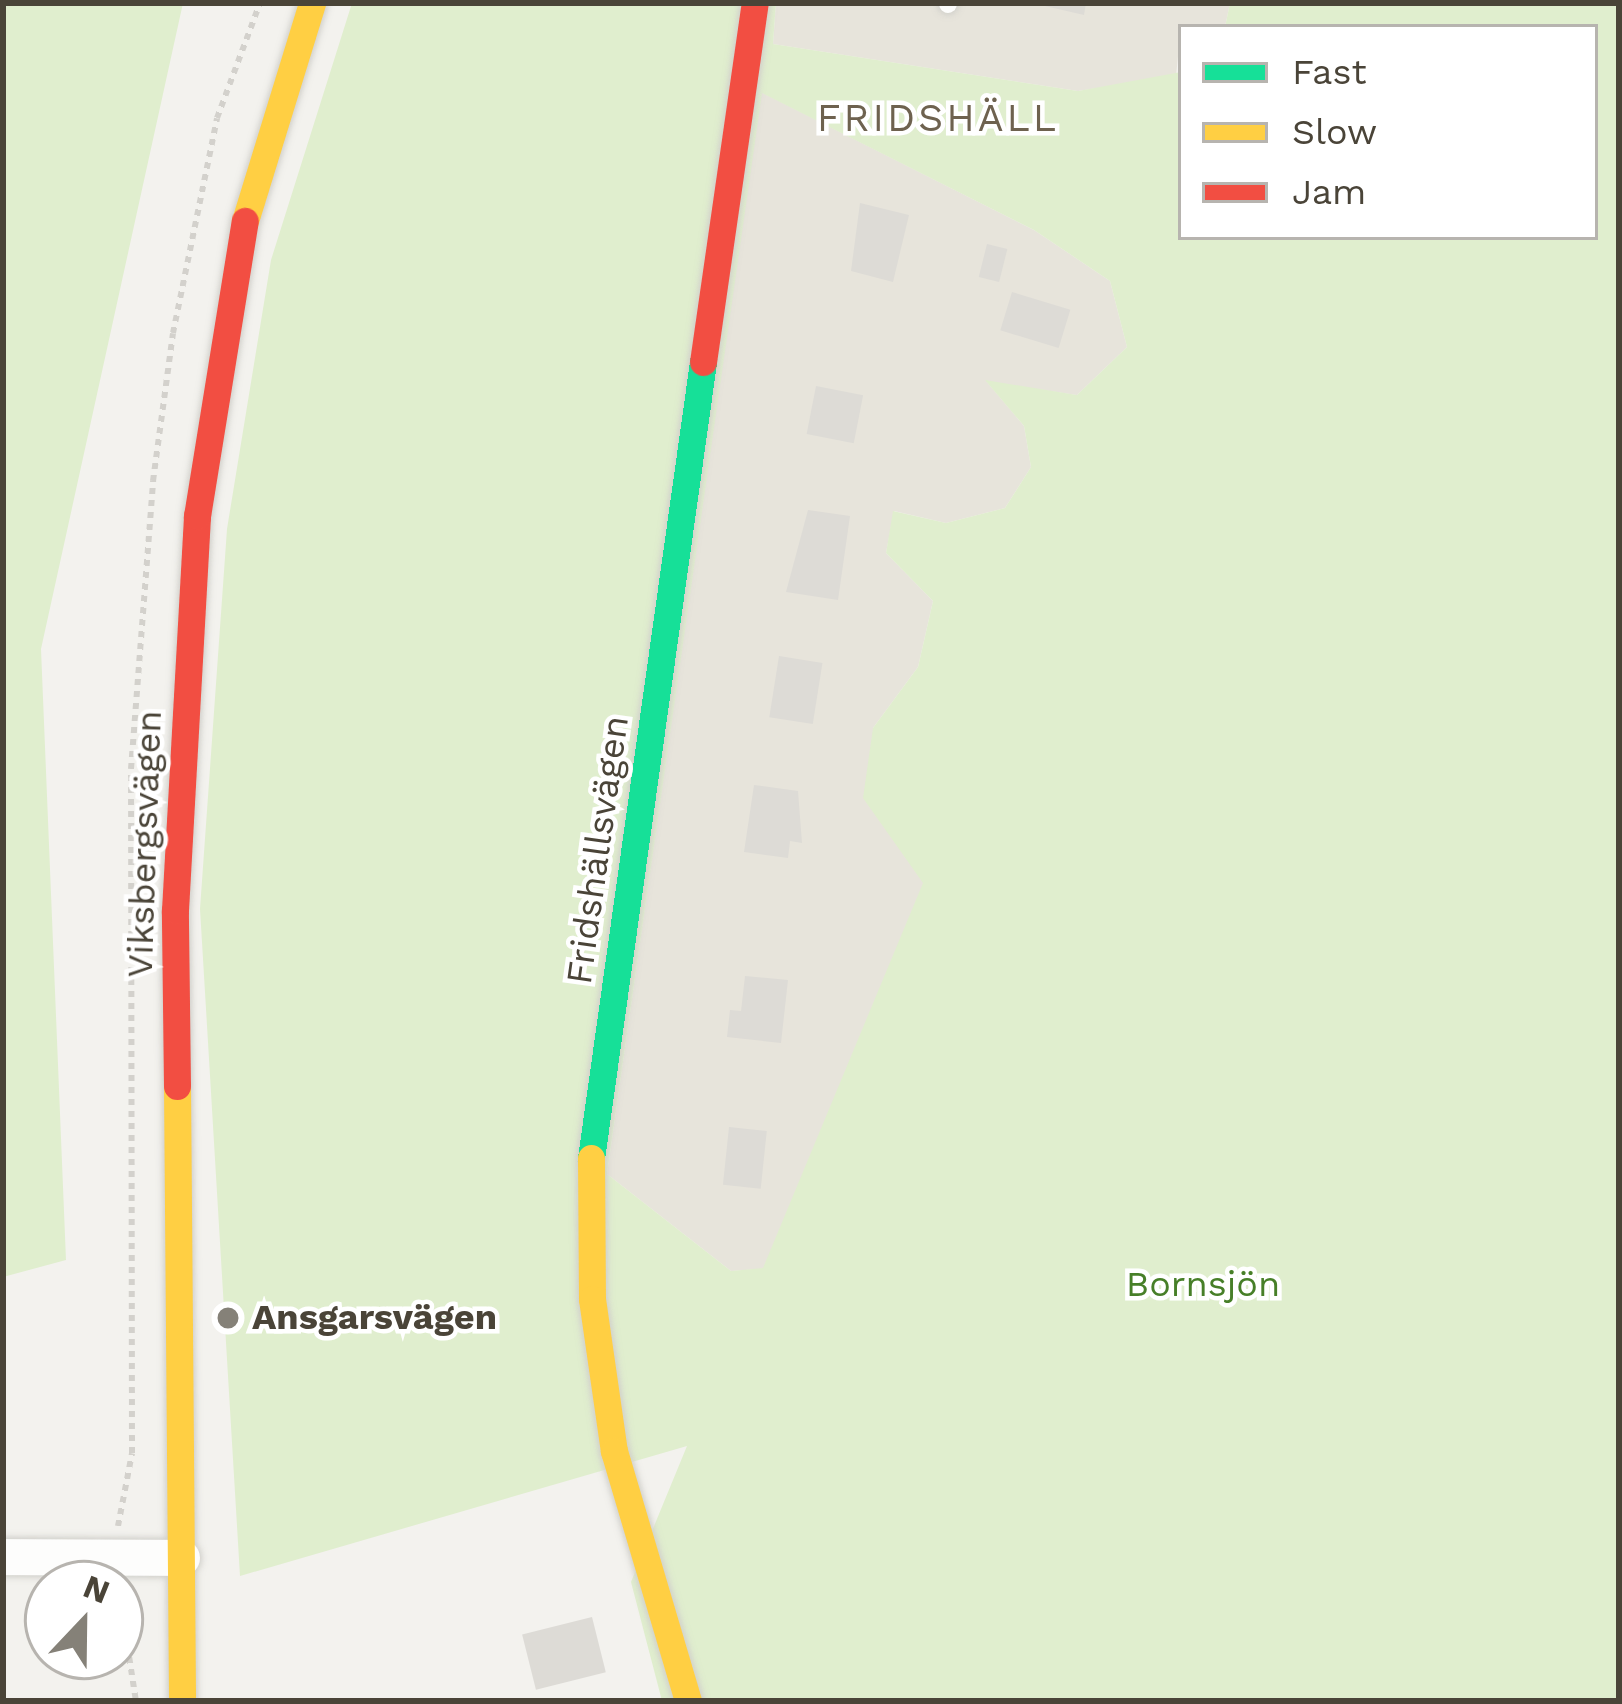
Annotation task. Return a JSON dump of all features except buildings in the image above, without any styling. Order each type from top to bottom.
[{"type":"street","name":"Viksbergsvägen","points":[[182,1701],[175,910],[197,516],[238,242],[312,3]]},
{"type":"street","name":"Fridshällsvägen","points":[[688,1701],[614,1451],[592,1299],[591,1144],[755,3]]},
{"type":"street","points":[[3,1557],[182,1558]]},
{"type":"shaded area","points":[[776,3],[1230,3],[1226,24],[1178,24],[1176,76],[1078,91],[773,44]]},
{"type":"shaded area","points":[[761,92],[1034,230],[1110,281],[1127,347],[1077,395],[987,382],[1024,426],[1031,467],[1005,508],[946,523],[894,511],[886,553],[933,601],[918,667],[873,728],[942,909],[774,1268],[731,1271],[607,1174]]},
{"type":"green space","points":[[3,3],[183,3],[41,649],[66,1260],[3,1277]]},
{"type":"green space","name":"Bornsjön","points":[[352,3],[776,3],[773,44],[1078,91],[1178,73],[1178,240],[1598,240],[1598,24],[1226,24],[1230,3],[1619,3],[1619,1701],[662,1701],[631,1582],[687,1446],[240,1576],[200,909],[227,529],[271,260]],"holes":[[[762,93],[1034,230],[1110,281],[1127,347],[1077,395],[985,380],[1024,426],[1031,467],[1005,508],[946,523],[893,511],[886,553],[933,601],[918,667],[873,728],[863,798],[923,883],[763,1268],[731,1271],[607,1174]]]},
{"type":"traffic: fast","points":[[591,1158],[703,362]]},
{"type":"traffic: slow","points":[[245,221],[312,3]]},
{"type":"traffic: slow","points":[[177,1086],[182,1701]]},
{"type":"traffic: slow","points":[[591,1158],[592,1299],[614,1451],[688,1701]]},
{"type":"traffic: jam","points":[[703,362],[755,3]]},
{"type":"traffic: jam","points":[[177,1086],[175,910],[197,516],[245,221]]},
{"type":"place","name":"Ansgarsvägen","points":[[228,1318]]},
{"type":"district","name":"FRIDSHÄLL","points":[[938,118]]}]
